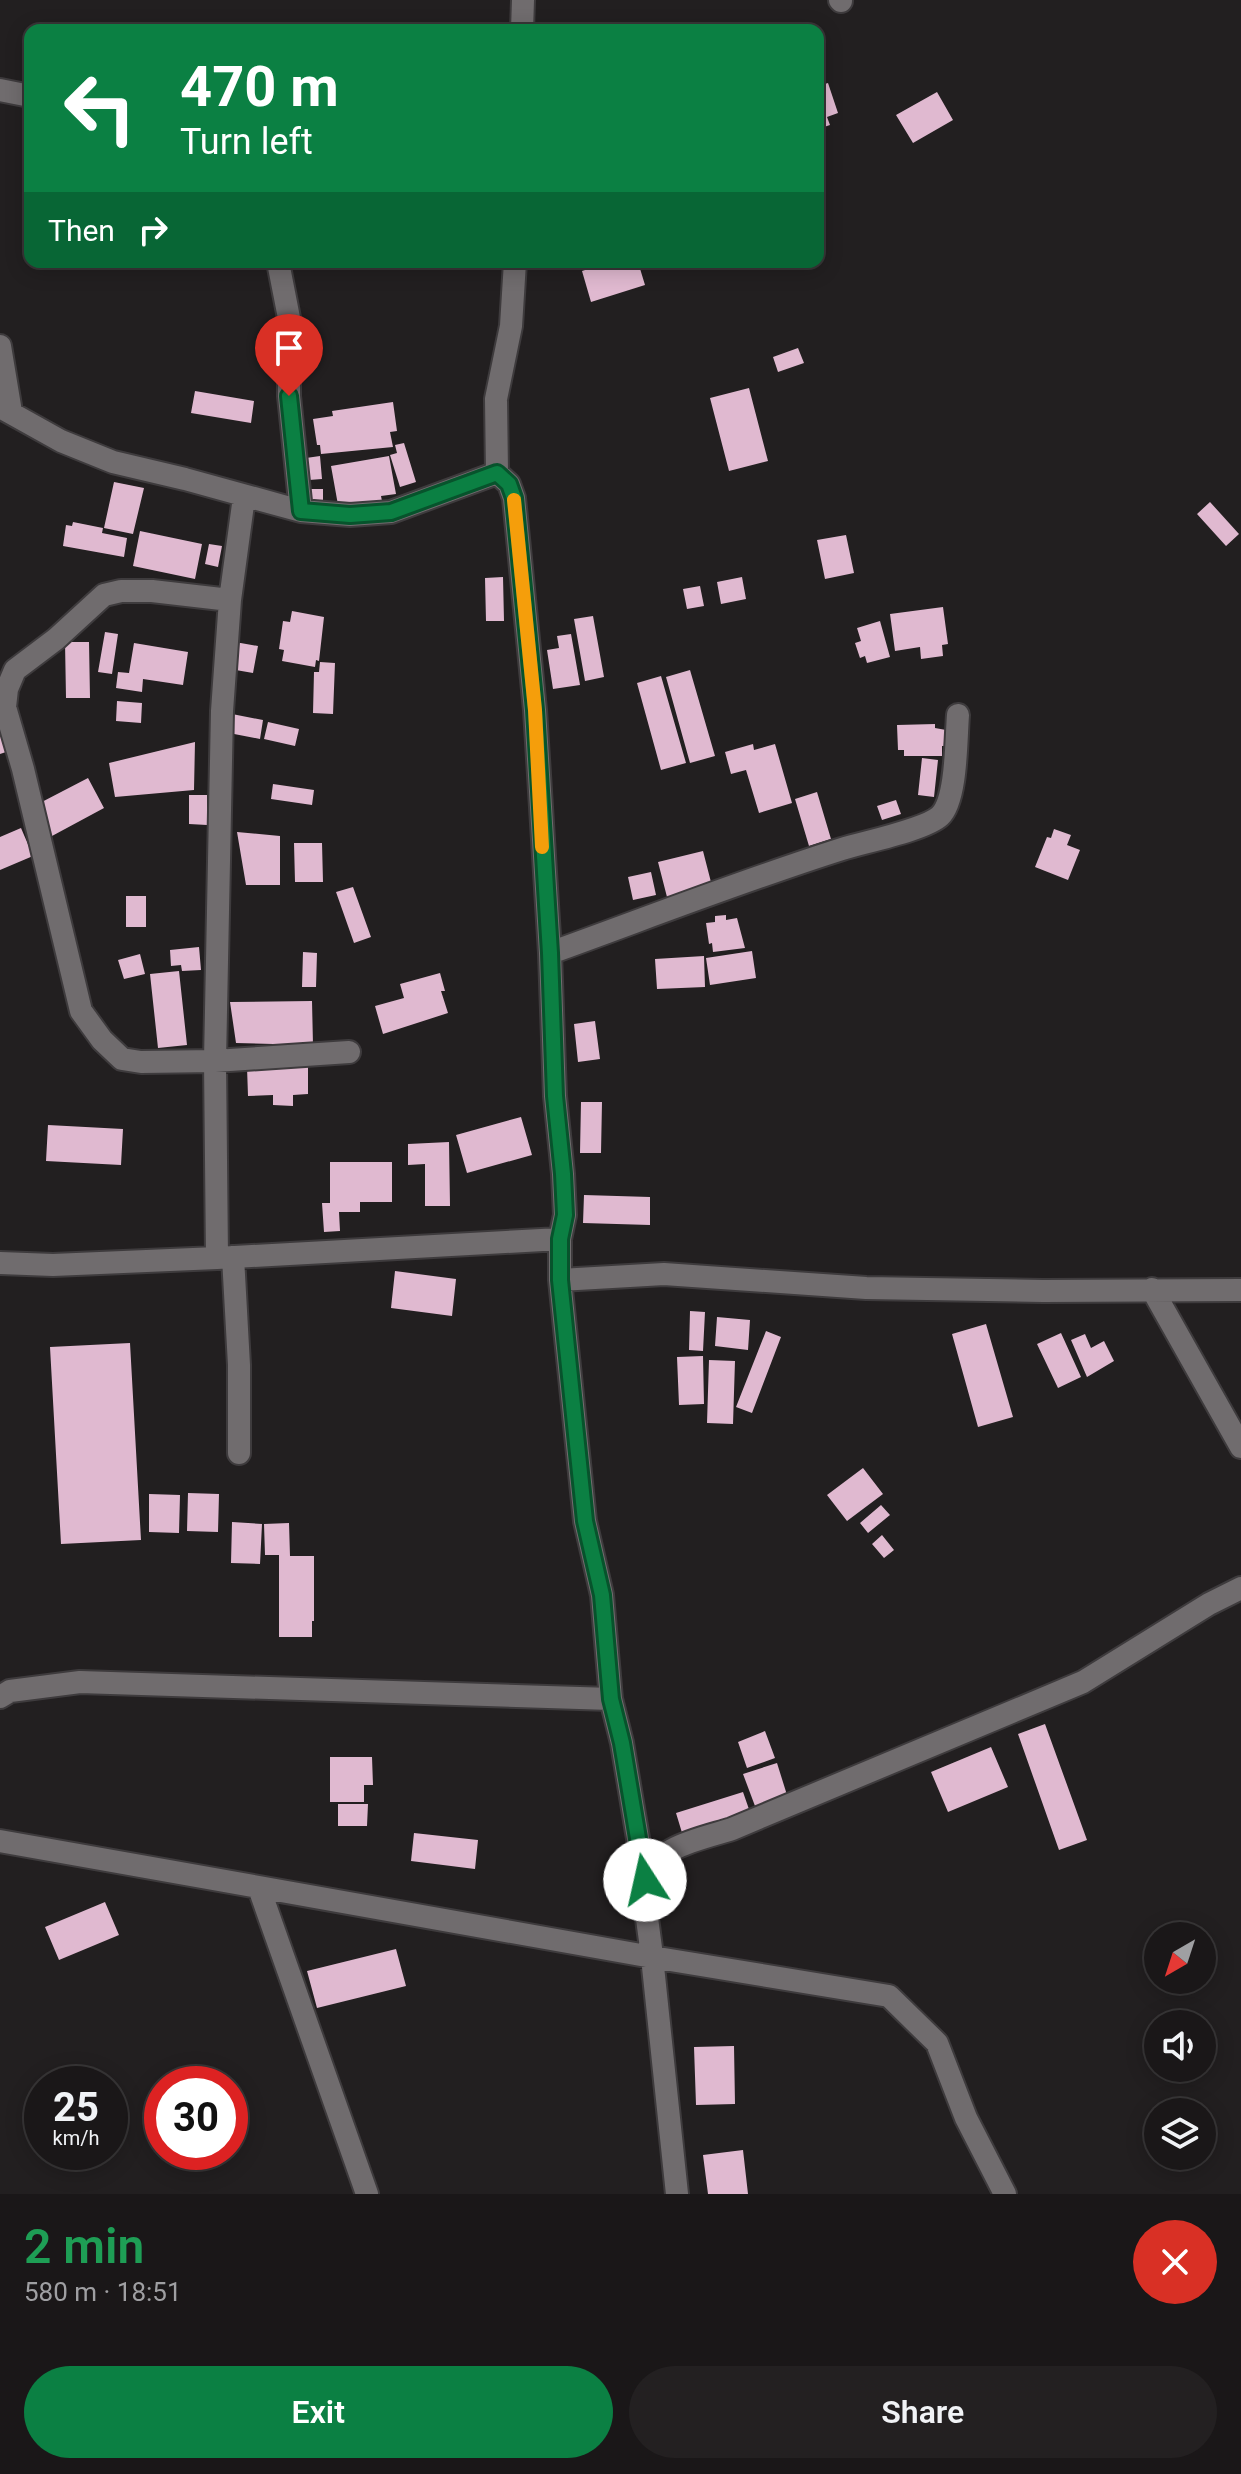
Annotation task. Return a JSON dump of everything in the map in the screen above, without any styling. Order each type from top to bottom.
[{"type":"street","points":[[522,24],[523,0]]},
{"type":"street","points":[[0,90],[24,95]]},
{"type":"street","points":[[279,268],[289,318],[289,396],[301,511]]},
{"type":"street","points":[[515,268],[511,326],[496,399],[497,473],[509,484],[514,498],[535,710],[550,953],[555,1096],[565,1215],[560,1239],[560,1280],[585,1521],[602,1595],[611,1699],[622,1743],[645,1880],[677,2194]]},
{"type":"street","points":[[0,346],[5,409],[61,441],[113,462],[244,497],[301,511],[350,515],[391,512],[497,473]]},
{"type":"street","points":[[239,1453],[239,1365],[225,1258],[215,1061],[222,711],[230,600],[244,497]]},
{"type":"street","points":[[230,600],[152,591],[121,591],[104,595],[56,639],[15,670],[7,689],[5,707],[23,769],[81,1011],[102,1040],[122,1059],[141,1062],[215,1061],[349,1052]]},
{"type":"street","points":[[550,953],[941,816],[951,789],[958,715]]},
{"type":"street","points":[[0,1263],[53,1265],[225,1258],[560,1239]]},
{"type":"street","points":[[560,1280],[664,1274],[866,1288],[1241,1290]]},
{"type":"street","points":[[1152,1289],[1241,1447]]},
{"type":"street","points":[[645,1880],[659,1858],[680,1846],[732,1829],[1083,1682],[1209,1604],[1241,1588]]},
{"type":"street","points":[[0,1697],[10,1691],[80,1682],[611,1699]]},
{"type":"street","points":[[0,1841],[889,1996],[937,2043],[966,2118],[1005,2194]]},
{"type":"street","points":[[259,1888],[367,2194]]},
{"type":"building","points":[[828,83],[838,113],[827,117],[830,125],[824,127],[824,84]]},
{"type":"building","points":[[937,92],[953,120],[913,143],[896,115]]},
{"type":"building","points":[[591,268],[640,268],[645,285],[591,302],[582,271]]},
{"type":"building","points":[[798,348],[804,363],[778,372],[773,357]]},
{"type":"building","points":[[749,388],[768,461],[729,471],[710,398]]},
{"type":"building","points":[[195,391],[254,401],[251,423],[191,413]]},
{"type":"building","points":[[393,402],[397,431],[390,432],[393,447],[321,454],[313,419],[333,416],[332,411]]},
{"type":"building","points":[[404,443],[416,482],[400,487],[390,455],[397,453],[395,445]]},
{"type":"building","points":[[320,456],[322,479],[309,480],[306,458]]},
{"type":"building","points":[[389,456],[396,494],[381,496],[382,501],[351,507],[350,502],[338,505],[331,466]]},
{"type":"building","points":[[114,482],[144,488],[133,534],[104,528]]},
{"type":"building","points":[[310,489],[323,489],[323,502],[310,502]]},
{"type":"building","points":[[1210,502],[1239,534],[1226,546],[1197,514]]},
{"type":"building","points":[[73,522],[103,528],[102,533],[127,538],[124,557],[63,546],[66,525],[72,526]]},
{"type":"building","points":[[140,531],[202,544],[195,579],[133,566]]},
{"type":"building","points":[[846,535],[854,573],[825,579],[817,540]]},
{"type":"building","points":[[209,544],[222,546],[218,567],[205,564]]},
{"type":"building","points":[[503,577],[504,621],[486,621],[485,578]]},
{"type":"building","points":[[742,577],[746,599],[721,604],[717,582]]},
{"type":"building","points":[[700,586],[704,606],[687,609],[683,589]]},
{"type":"building","points":[[943,607],[948,644],[942,645],[943,656],[921,659],[920,647],[895,651],[890,614]]},
{"type":"building","points":[[292,611],[324,617],[319,661],[316,660],[315,667],[282,661],[284,650],[279,649],[283,621],[290,622]]},
{"type":"building","points":[[593,616],[604,677],[585,681],[574,619]]},
{"type":"building","points":[[880,621],[890,657],[867,663],[865,656],[860,658],[855,643],[861,641],[857,628]]},
{"type":"building","points":[[105,632],[118,634],[112,674],[98,672]]},
{"type":"building","points":[[571,634],[580,685],[553,689],[547,650],[559,648],[557,636]]},
{"type":"building","points":[[65,642],[89,642],[90,698],[66,698]]},
{"type":"building","points":[[235,642],[258,646],[253,673],[230,669]]},
{"type":"building","points":[[134,643],[188,652],[183,685],[143,679],[142,692],[116,688],[118,672],[129,673]]},
{"type":"building","points":[[320,662],[335,663],[333,714],[313,713],[314,672],[319,672]]},
{"type":"building","points":[[690,670],[715,756],[690,763],[666,677]]},
{"type":"building","points":[[661,676],[686,763],[661,770],[637,683]]},
{"type":"building","points":[[117,701],[142,703],[141,723],[116,721]]},
{"type":"building","points":[[232,714],[263,720],[260,739],[229,733]]},
{"type":"building","points":[[268,722],[299,729],[295,746],[264,739]]},
{"type":"building","points":[[935,724],[935,728],[946,730],[947,746],[942,746],[942,756],[904,756],[904,750],[898,750],[897,725]]},
{"type":"building","points":[[3,734],[9,751],[0,754],[0,735]]},
{"type":"building","points":[[195,742],[194,790],[115,797],[109,763]]},
{"type":"building","points":[[753,744],[754,750],[775,744],[792,803],[759,813],[746,770],[731,774],[725,752]]},
{"type":"building","points":[[922,758],[938,760],[934,797],[918,795]]},
{"type":"building","points":[[88,778],[104,808],[52,836],[36,805]]},
{"type":"building","points":[[273,784],[314,790],[312,805],[271,799]]},
{"type":"building","points":[[817,792],[831,839],[809,846],[795,799]]},
{"type":"building","points":[[189,795],[207,795],[207,825],[189,824]]},
{"type":"building","points":[[896,800],[901,814],[882,820],[877,806]]},
{"type":"building","points":[[21,828],[33,856],[0,870],[0,837]]},
{"type":"building","points":[[1054,829],[1071,835],[1067,845],[1080,850],[1068,880],[1035,867],[1047,837],[1051,838]]},
{"type":"building","points":[[237,832],[280,836],[280,885],[246,885]]},
{"type":"building","points":[[294,843],[322,843],[323,882],[295,882]]},
{"type":"building","points":[[703,851],[712,886],[667,897],[658,862]]},
{"type":"building","points":[[651,872],[656,895],[633,900],[628,877]]},
{"type":"building","points":[[353,887],[371,937],[354,943],[336,892]]},
{"type":"building","points":[[126,896],[146,896],[146,927],[126,927]]},
{"type":"building","points":[[726,915],[726,920],[737,918],[745,948],[713,952],[706,923],[715,922],[715,916]]},
{"type":"building","points":[[199,947],[201,970],[182,971],[181,965],[171,966],[170,950]]},
{"type":"building","points":[[752,951],[756,978],[710,985],[706,958]]},
{"type":"building","points":[[303,952],[317,953],[316,987],[302,987]]},
{"type":"building","points":[[140,954],[145,974],[124,979],[118,960]]},
{"type":"building","points":[[704,956],[705,987],[657,989],[655,959]]},
{"type":"building","points":[[179,971],[187,1045],[158,1048],[150,974]]},
{"type":"building","points":[[440,973],[445,991],[441,991],[448,1013],[383,1034],[375,1006],[404,998],[400,984]]},
{"type":"building","points":[[312,1001],[313,1045],[236,1043],[230,1002]]},
{"type":"building","points":[[595,1021],[600,1059],[578,1062],[574,1024]]},
{"type":"building","points":[[247,1067],[308,1067],[308,1094],[293,1095],[293,1106],[273,1105],[273,1095],[248,1096]]},
{"type":"building","points":[[581,1102],[602,1102],[601,1153],[580,1153]]},
{"type":"building","points":[[521,1117],[532,1155],[467,1173],[456,1135]]},
{"type":"building","points":[[48,1125],[123,1129],[121,1165],[46,1161]]},
{"type":"building","points":[[449,1142],[450,1206],[425,1206],[425,1164],[408,1165],[408,1144]]},
{"type":"building","points":[[330,1162],[392,1162],[392,1202],[360,1202],[360,1212],[339,1212],[340,1231],[324,1232],[322,1203],[330,1203]]},
{"type":"building","points":[[584,1195],[650,1197],[650,1225],[583,1223]]},
{"type":"building","points":[[395,1271],[456,1279],[452,1316],[391,1308]]},
{"type":"building","points":[[690,1311],[705,1312],[703,1351],[689,1350]]},
{"type":"building","points":[[717,1317],[750,1320],[748,1350],[715,1346]]},
{"type":"building","points":[[986,1324],[1013,1417],[978,1427],[952,1334]]},
{"type":"building","points":[[766,1331],[781,1337],[752,1413],[736,1407]]},
{"type":"building","points":[[1061,1333],[1081,1377],[1058,1388],[1037,1344]]},
{"type":"building","points":[[1085,1334],[1091,1348],[1104,1341],[1114,1361],[1087,1377],[1071,1340]]},
{"type":"building","points":[[130,1343],[141,1540],[61,1544],[50,1347]]},
{"type":"building","points":[[703,1356],[704,1404],[679,1405],[677,1357]]},
{"type":"building","points":[[709,1360],[735,1361],[733,1424],[707,1423]]},
{"type":"building","points":[[863,1468],[883,1494],[847,1521],[827,1495]]},
{"type":"building","points":[[188,1493],[219,1494],[218,1532],[187,1531]]},
{"type":"building","points":[[149,1494],[180,1495],[179,1533],[149,1532]]},
{"type":"building","points":[[881,1505],[890,1515],[868,1533],[860,1523]]},
{"type":"building","points":[[232,1522],[262,1524],[260,1564],[231,1563]]},
{"type":"building","points":[[289,1523],[290,1556],[314,1556],[312,1637],[279,1637],[279,1555],[265,1555],[264,1524]]},
{"type":"building","points":[[882,1535],[894,1550],[884,1558],[872,1544]]},
{"type":"building","points":[[1045,1724],[1087,1840],[1059,1850],[1018,1734]]},
{"type":"building","points":[[765,1731],[775,1758],[747,1768],[738,1742]]},
{"type":"building","points":[[991,1747],[1008,1787],[948,1812],[931,1772]]},
{"type":"building","points":[[330,1757],[372,1757],[373,1785],[364,1785],[364,1802],[330,1802]]},
{"type":"building","points":[[777,1763],[787,1795],[755,1806],[743,1774]]},
{"type":"building","points":[[743,1792],[751,1815],[683,1836],[676,1813]]},
{"type":"building","points":[[338,1804],[368,1804],[367,1826],[338,1826]]},
{"type":"building","points":[[414,1833],[478,1840],[475,1869],[411,1861]]},
{"type":"building","points":[[105,1902],[119,1935],[59,1960],[45,1927]]},
{"type":"building","points":[[396,1949],[406,1986],[317,2008],[307,1971]]},
{"type":"building","points":[[734,2046],[735,2104],[696,2105],[694,2047]]},
{"type":"building","points":[[743,2150],[748,2194],[708,2194],[703,2155]]},
{"type":"slow traffic","points":[[514,500],[535,710],[542,847]]},
{"type":"route","points":[[289,396],[301,511],[350,515],[391,512],[497,473],[509,484],[514,498],[535,710],[550,953],[555,1096],[563,1174],[565,1215],[560,1239],[560,1280],[585,1521],[602,1595],[611,1699],[622,1743],[645,1880]]}]
